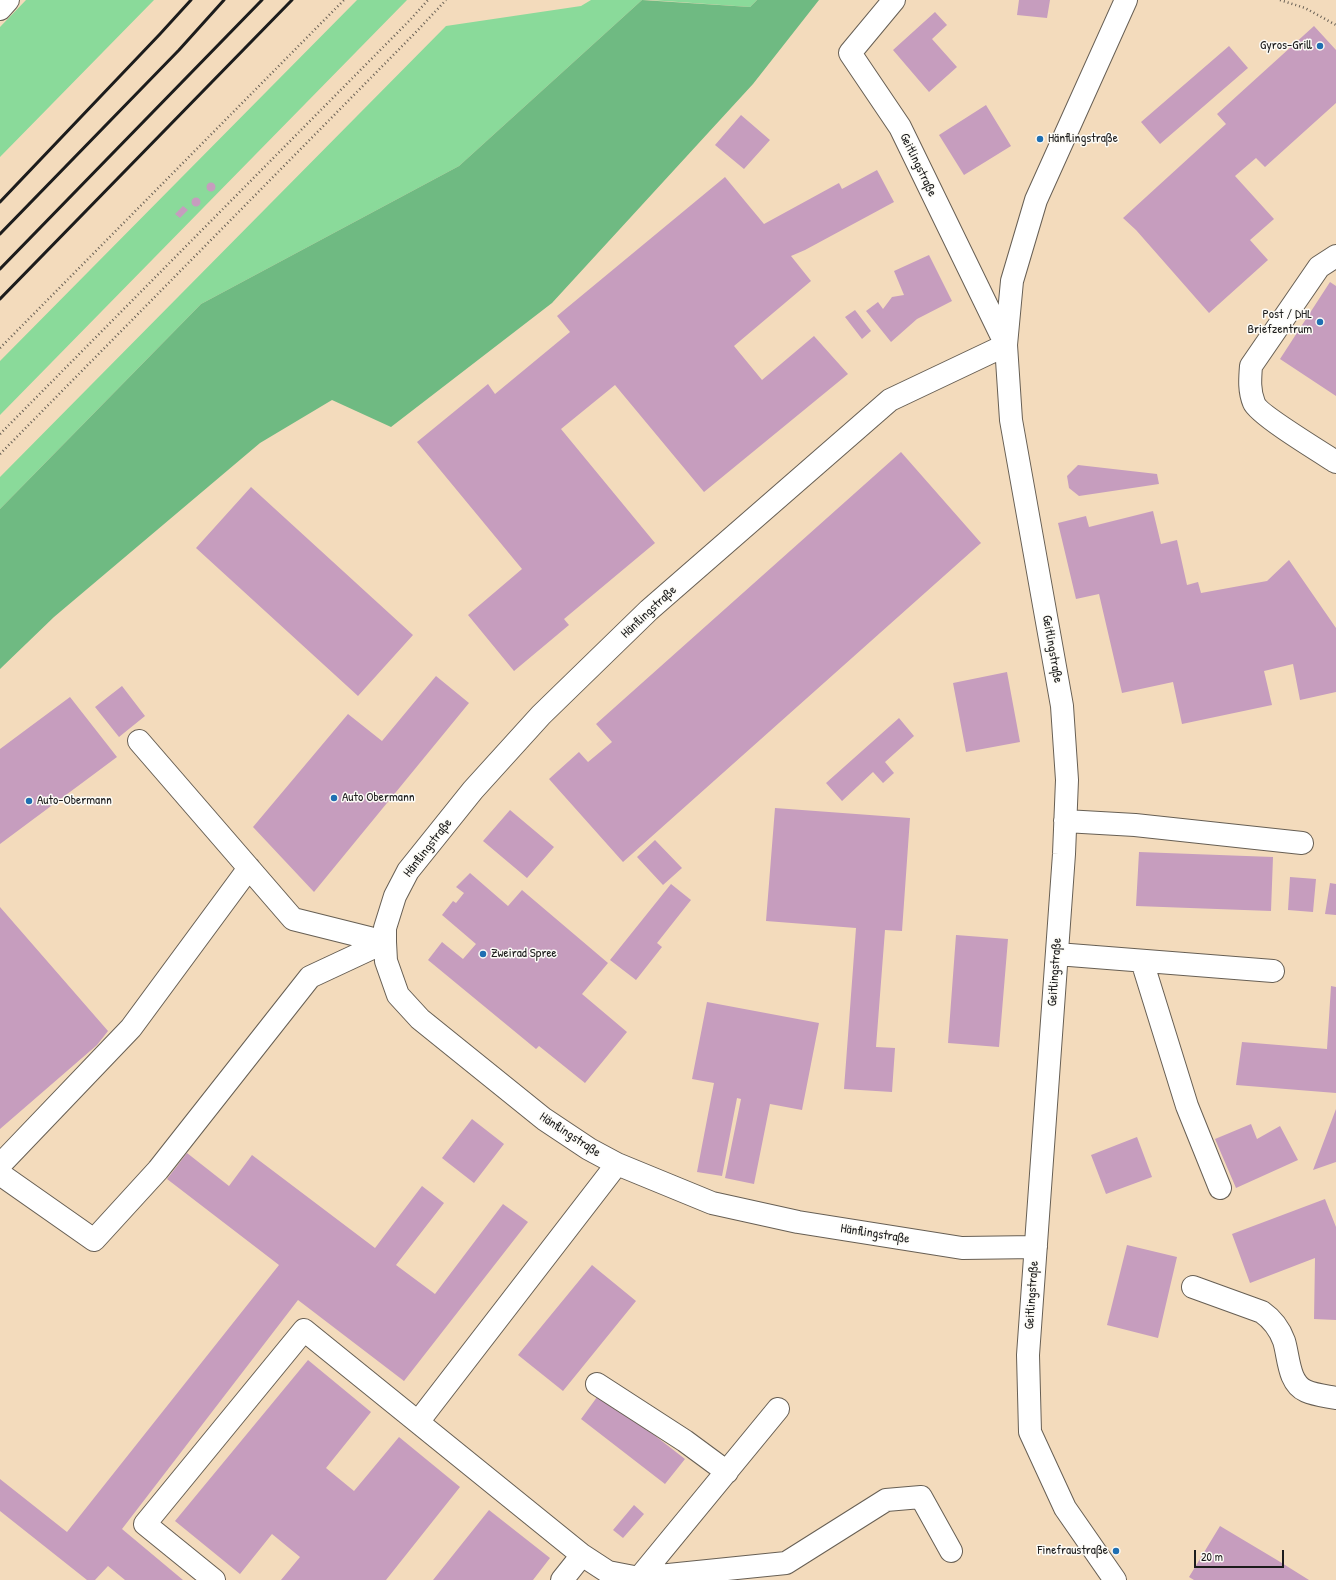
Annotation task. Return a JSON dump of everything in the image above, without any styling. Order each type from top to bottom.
[{"type":"street","points":[[0,8],[8,0]]},
{"type":"street","name":"Geitlingstraße","points":[[894,0],[850,53],[900,127],[1006,345]]},
{"type":"street","name":"Geitlingstraße","points":[[1115,1580],[1065,1508],[1030,1432],[1028,1355],[1057,954],[1067,780],[1062,706],[1011,420],[1006,345],[1012,281],[1036,200],[1126,0]]},
{"type":"street","points":[[1336,256],[1319,267],[1251,366],[1250,384],[1254,404],[1282,427],[1336,462]]},
{"type":"street","name":"Hänflingstraße","points":[[1006,345],[890,400],[648,610],[541,715],[474,790],[408,871],[395,896],[385,928],[385,942],[386,961],[398,995],[420,1019],[544,1119],[588,1149],[617,1164],[712,1204],[798,1222],[962,1248],[1036,1247]]},
{"type":"street","points":[[139,741],[293,919],[385,942]]},
{"type":"street","points":[[1065,821],[1135,825],[1302,843]]},
{"type":"street","points":[[0,1165],[131,1028],[249,868]]},
{"type":"street","points":[[0,1174],[94,1240],[158,1170],[310,977],[385,942]]},
{"type":"street","points":[[1057,954],[1273,971]]},
{"type":"street","points":[[1142,961],[1185,1099],[1220,1188]]},
{"type":"street","points":[[418,1422],[617,1164]]},
{"type":"street","points":[[1194,1287],[1262,1312],[1269,1317],[1284,1340],[1296,1382],[1306,1391],[1336,1398]]},
{"type":"street","points":[[214,1580],[145,1524],[304,1330],[582,1555],[608,1572],[639,1578],[786,1563],[886,1500],[921,1497],[951,1551]]},
{"type":"street","points":[[597,1384],[685,1442],[726,1472]]},
{"type":"street","points":[[639,1578],[778,1409]]},
{"type":"street","points":[[562,1580],[582,1555]]},
{"type":"path","points":[[0,348],[344,0]]},
{"type":"path","points":[[0,434],[428,0]]},
{"type":"path","points":[[0,454],[446,0]]},
{"type":"path","points":[[1280,0],[1305,8],[1336,24]]},
{"type":"green space","points":[[26,0],[154,0],[0,157],[0,27]]},
{"type":"green space","points":[[357,0],[407,0],[0,415],[0,361]]},
{"type":"green space","points":[[591,0],[642,0],[459,166],[201,304],[0,509],[0,477],[446,26],[581,6]]},
{"type":"green space","points":[[642,0],[750,7],[757,0],[819,0],[753,84],[552,303],[391,427],[332,400],[260,443],[54,617],[0,669],[0,509],[201,304],[459,166]]},
{"type":"green space","points":[[650,0],[757,0],[750,7]]},
{"type":"building","points":[[1019,0],[1050,0],[1047,18],[1017,15]]},
{"type":"building","points":[[935,12],[947,25],[932,39],[957,67],[929,92],[893,50]]},
{"type":"building","points":[[1314,26],[1336,50],[1336,103],[1265,167],[1256,158],[1235,176],[1274,219],[1250,240],[1268,260],[1209,313],[1136,230],[1123,218],[1226,124],[1217,114]]},
{"type":"building","points":[[1229,46],[1248,68],[1160,144],[1141,122]]},
{"type":"building","points":[[986,105],[1011,146],[964,175],[939,135]]},
{"type":"building","points":[[741,115],[770,140],[744,169],[715,145]]},
{"type":"building","points":[[877,170],[894,202],[791,256],[811,281],[734,346],[762,380],[814,336],[848,374],[704,492],[615,385],[561,429],[655,543],[564,619],[569,625],[514,671],[468,615],[522,569],[417,442],[488,384],[495,394],[570,332],[557,316],[725,177],[764,224],[839,183],[842,189]]},
{"type":"building","points":[[211,182],[216,187],[211,192],[206,187]]},
{"type":"building","points":[[196,197],[201,202],[196,207],[191,202]]},
{"type":"building","points":[[183,206],[188,210],[180,218],[175,214]]},
{"type":"building","points":[[929,255],[952,301],[917,319],[891,342],[866,311],[878,302],[883,309],[892,297],[904,295],[894,271]]},
{"type":"building","name":"Post / DHL Briefzentrum","points":[[1330,282],[1336,286],[1336,396],[1280,359]]},
{"type":"building","points":[[855,310],[871,331],[862,339],[845,317]]},
{"type":"building","points":[[901,452],[981,543],[623,862],[549,779],[579,752],[588,762],[612,742],[596,724]]},
{"type":"building","points":[[1078,465],[1157,474],[1159,484],[1079,496],[1069,488],[1067,476]]},
{"type":"building","points":[[251,487],[413,635],[358,696],[196,548]]},
{"type":"building","points":[[1153,511],[1161,544],[1177,540],[1187,585],[1198,582],[1201,593],[1267,581],[1289,560],[1336,628],[1336,692],[1300,700],[1293,664],[1264,671],[1272,705],[1182,724],[1173,682],[1122,693],[1099,594],[1076,599],[1058,523],[1086,516],[1089,527]]},
{"type":"building","points":[[1007,672],[1020,742],[966,752],[953,683]]},
{"type":"building","name":"Auto Obermann","points":[[436,676],[469,703],[314,892],[253,827],[348,714],[382,741]]},
{"type":"building","points":[[122,686],[145,716],[119,737],[95,707]]},
{"type":"building","name":"Auto-Obermann","points":[[70,697],[117,757],[0,844],[0,749]]},
{"type":"building","points":[[899,718],[914,736],[885,762],[894,773],[883,783],[873,772],[842,801],[826,783]]},
{"type":"building","points":[[775,808],[910,818],[902,931],[885,930],[876,1047],[895,1048],[892,1092],[844,1089],[856,928],[766,921]]},
{"type":"building","points":[[510,810],[554,847],[527,878],[483,841]]},
{"type":"building","points":[[655,840],[682,868],[663,885],[637,857]]},
{"type":"building","points":[[1139,852],[1273,857],[1271,911],[1136,906]]},
{"type":"building","points":[[470,873],[508,906],[522,890],[608,963],[582,994],[627,1032],[585,1083],[539,1046],[536,1049],[428,960],[442,942],[463,959],[476,944],[442,915],[453,901],[456,903],[464,893],[456,887]]},
{"type":"building","points":[[1290,877],[1316,879],[1313,912],[1288,910]]},
{"type":"building","points":[[1330,883],[1336,884],[1336,915],[1325,914]]},
{"type":"building","points":[[671,884],[691,900],[657,943],[662,947],[636,980],[610,960]]},
{"type":"building","points":[[0,907],[108,1031],[97,1045],[0,1129]]},
{"type":"building","points":[[956,935],[1008,939],[999,1047],[948,1043]]},
{"type":"building","points":[[1331,986],[1336,987],[1336,1093],[1236,1085],[1242,1042],[1327,1049]]},
{"type":"building","points":[[707,1002],[819,1023],[802,1110],[770,1104],[754,1184],[725,1178],[741,1099],[737,1098],[722,1176],[697,1172],[714,1083],[692,1079]]},
{"type":"building","points":[[1336,1109],[1336,1162],[1313,1170]]},
{"type":"building","points":[[472,1119],[504,1144],[474,1183],[442,1158]]},
{"type":"building","points":[[1251,1124],[1257,1139],[1280,1126],[1298,1160],[1236,1188],[1215,1139]]},
{"type":"building","points":[[1137,1137],[1152,1177],[1106,1194],[1091,1155]]},
{"type":"building","points":[[187,1153],[229,1186],[252,1155],[375,1248],[422,1186],[444,1203],[396,1265],[435,1294],[503,1204],[528,1222],[404,1381],[298,1300],[122,1529],[183,1580],[125,1580],[108,1566],[95,1580],[87,1580],[0,1511],[0,1479],[67,1532],[279,1265],[167,1179]]},
{"type":"building","points":[[1325,1199],[1336,1227],[1336,1320],[1314,1319],[1315,1258],[1250,1283],[1232,1234]]},
{"type":"building","points":[[1127,1245],[1177,1257],[1158,1338],[1107,1325]]},
{"type":"building","points":[[592,1265],[636,1301],[563,1391],[518,1355]]},
{"type":"building","points":[[308,1360],[371,1412],[326,1468],[354,1491],[399,1437],[460,1487],[386,1580],[281,1580],[300,1557],[272,1534],[240,1574],[175,1521]]},
{"type":"building","points":[[600,1393],[685,1459],[665,1484],[581,1419]]},
{"type":"building","points":[[634,1505],[644,1514],[623,1538],[613,1530]]},
{"type":"building","points":[[489,1510],[550,1558],[533,1580],[433,1580]]},
{"type":"building","points":[[1220,1526],[1309,1580],[1194,1580],[1189,1577]]},
{"type":"railway","points":[[0,202],[191,0]]},
{"type":"railway","points":[[0,234],[179,50],[224,0]]},
{"type":"railway","points":[[0,269],[262,0]]},
{"type":"railway","points":[[0,299],[292,0]]},
{"type":"place","name":"Gyros-Grill","points":[[1320,46]]},
{"type":"place","name":"Hänflingstraße","points":[[1040,139]]},
{"type":"place","name":"Post / DHL Briefzentrum","points":[[1320,322]]},
{"type":"place","name":"Auto Obermann","points":[[334,798]]},
{"type":"place","name":"Auto-Obermann","points":[[29,801]]},
{"type":"place","name":"Zweirad Spree","points":[[483,954]]},
{"type":"place","name":"Finefraustraße","points":[[1116,1551]]}]
